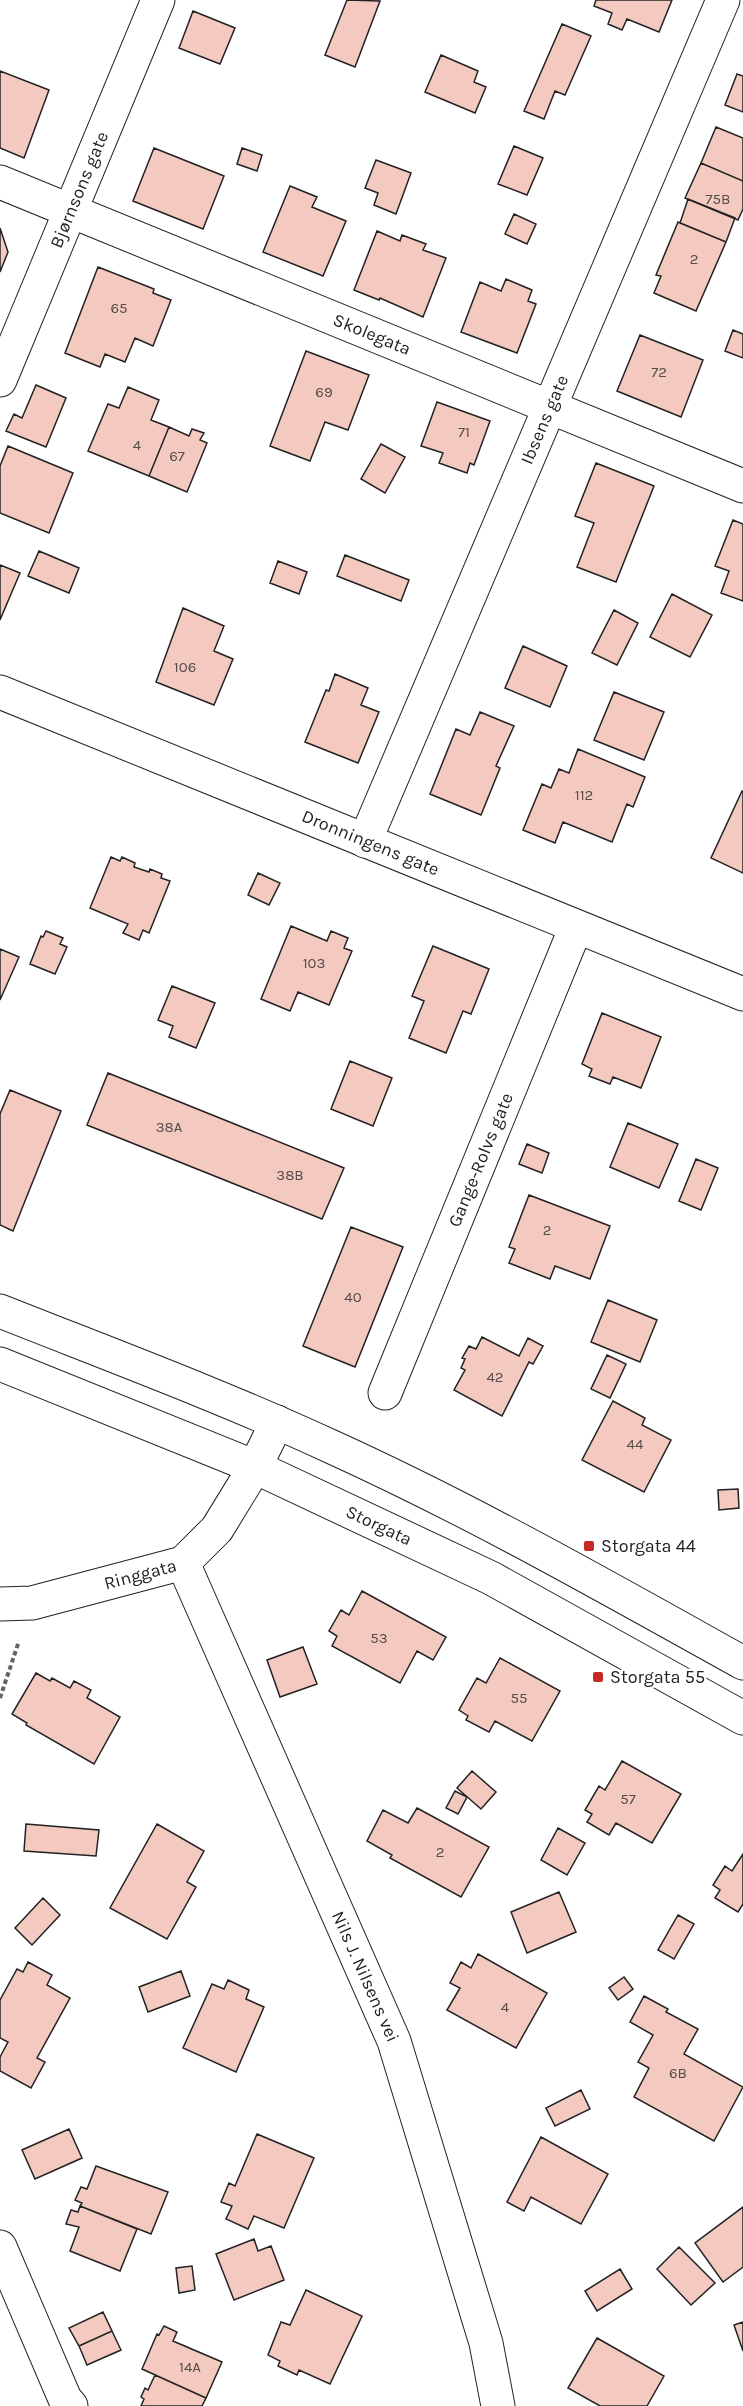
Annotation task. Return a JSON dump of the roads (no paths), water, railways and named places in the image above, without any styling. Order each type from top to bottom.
[{"type":"street","name":"Bjørnsons gate","points":[[0,380],[158,0]]},
{"type":"street","name":"Ibsens gate","points":[[365,841],[723,0]]},
{"type":"street","name":"Skolegata","points":[[0,182],[743,486]]},
{"type":"street","name":"Dronningens gate","points":[[0,692],[743,994]]},
{"type":"street","name":"Gange-Rolvs gate","points":[[385,1393],[576,927]]},
{"type":"street","points":[[0,1311],[277,1422],[335,1448],[530,1545],[743,1663]]},
{"type":"street","name":"Storgata","points":[[0,1364],[255,1467],[491,1578],[743,1718]]},
{"type":"street","name":"Ringgata","points":[[16,1604],[183,1563],[217,1529],[255,1467],[277,1422]]},
{"type":"street","name":"Nils J. Nilsens vei","points":[[183,1563],[394,2041],[486,2343],[498,2406]]},
{"type":"street","points":[[0,2247],[65,2399],[71,2406]]},
{"type":"place","name":"Storgata 44","points":[[589,1546]]},
{"type":"place","name":"Storgata 55","points":[[598,1677]]}]
